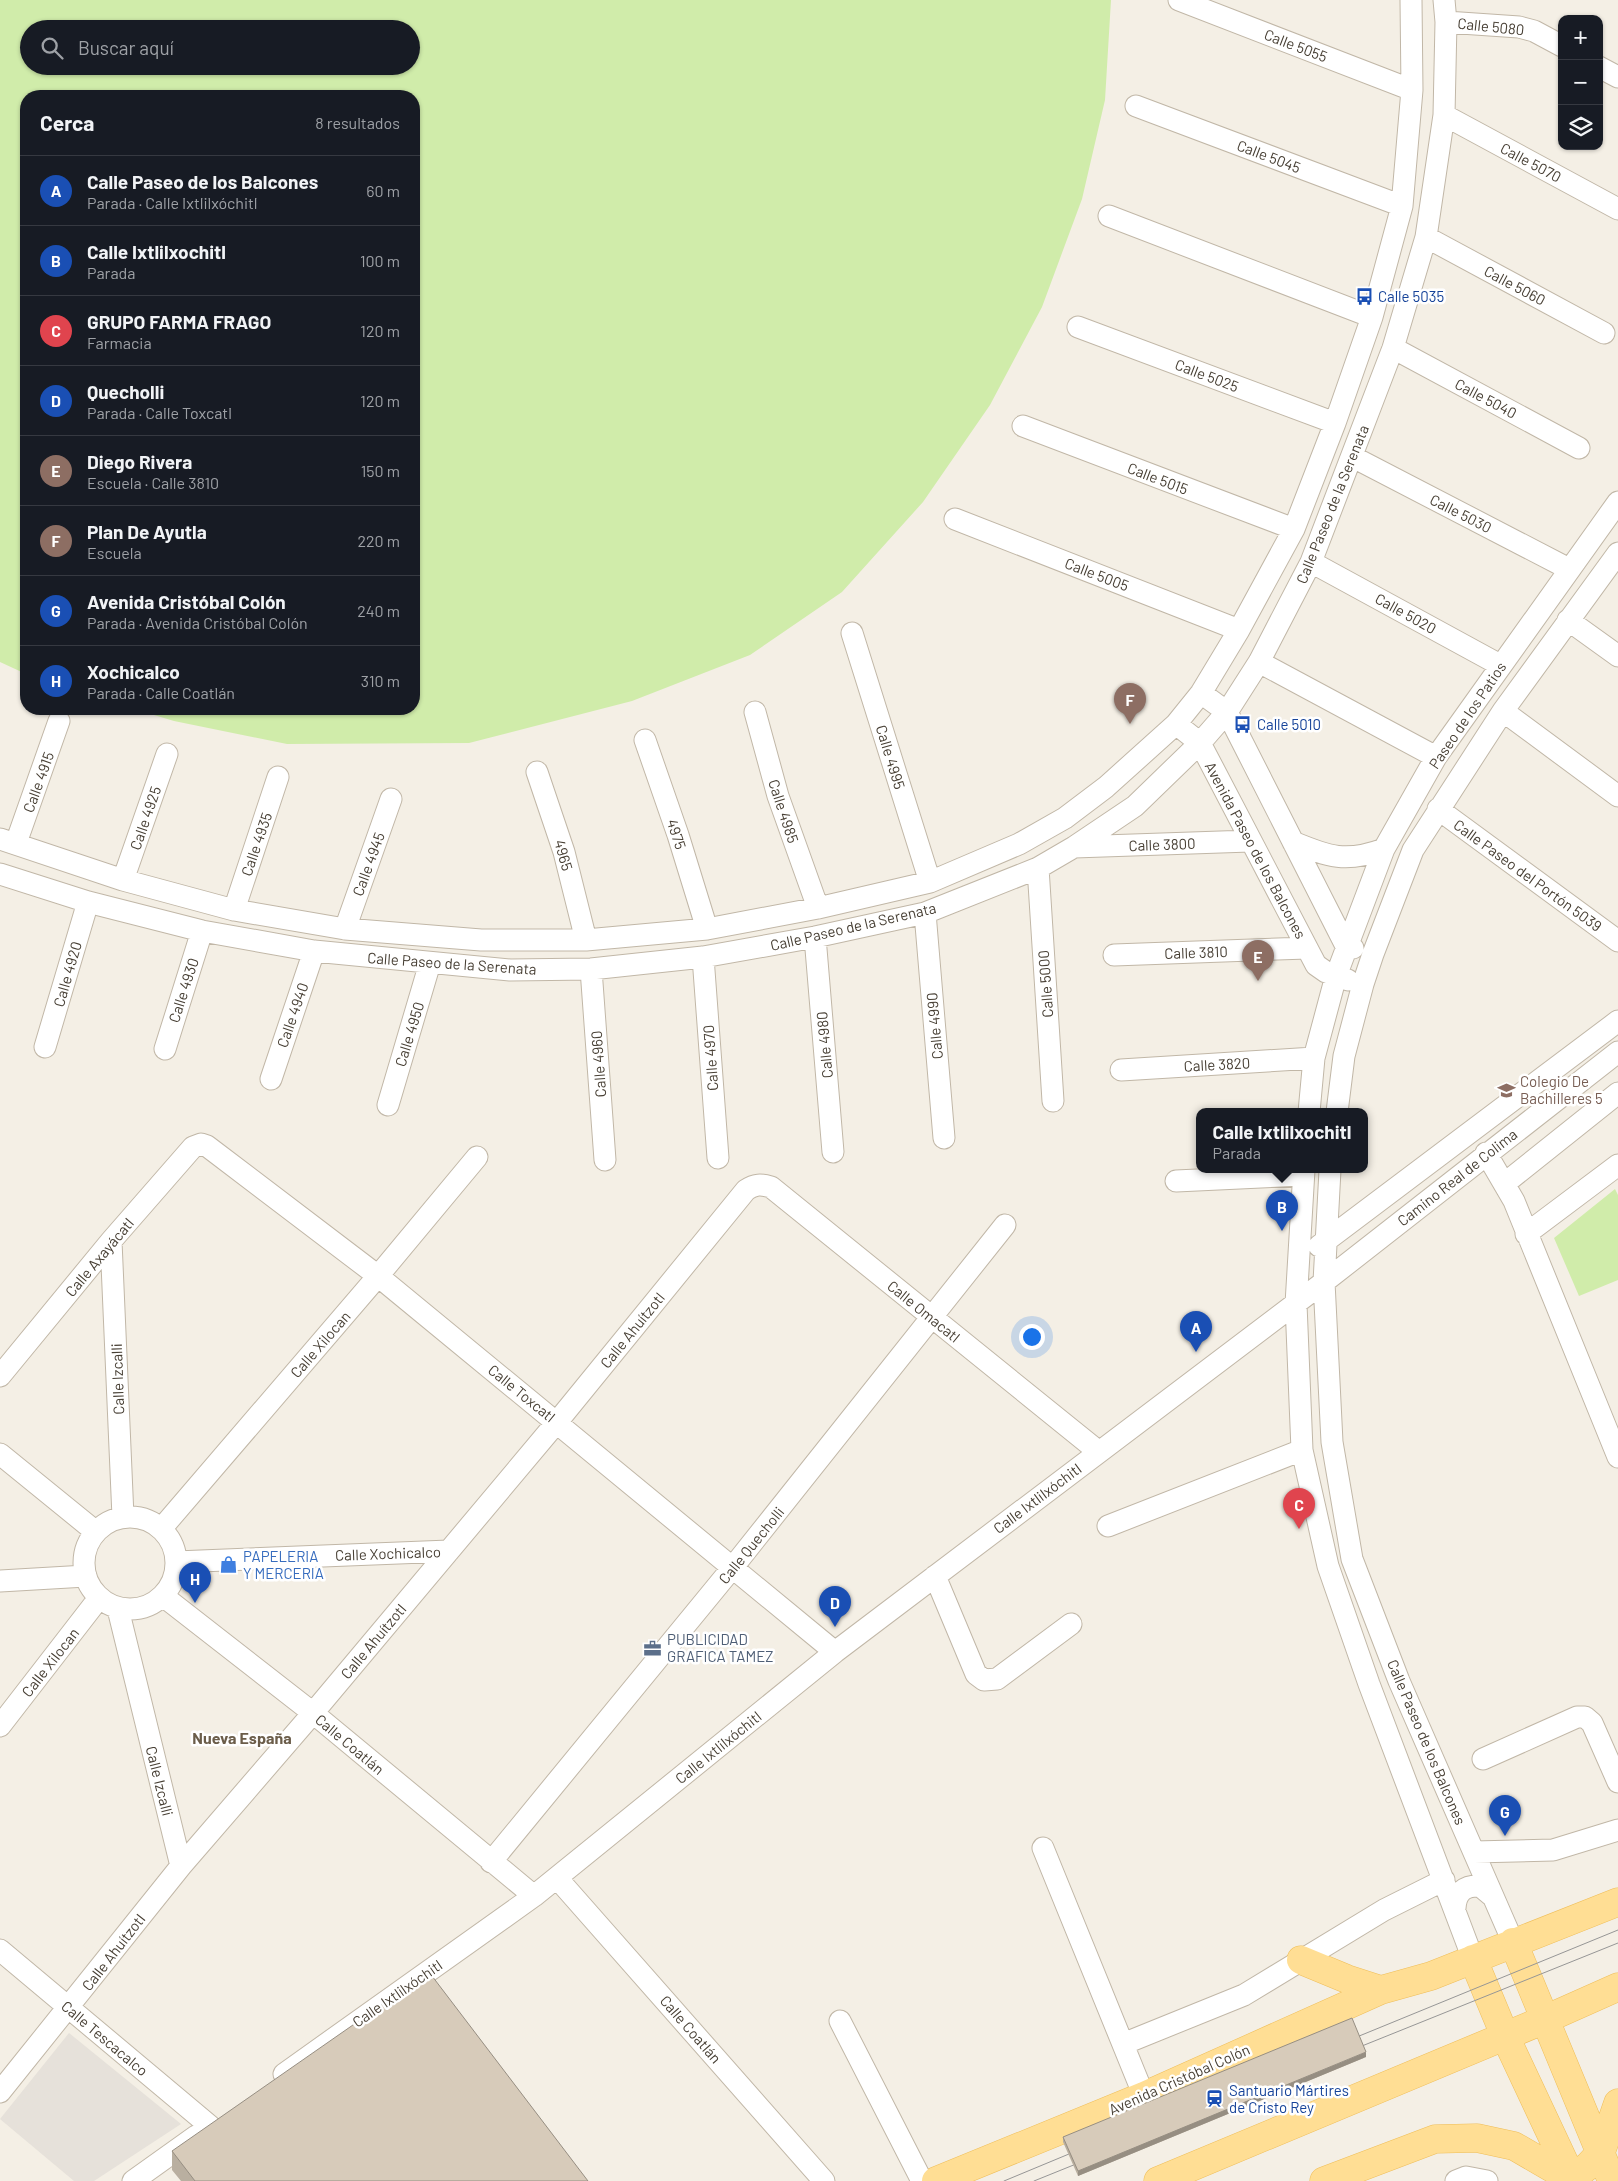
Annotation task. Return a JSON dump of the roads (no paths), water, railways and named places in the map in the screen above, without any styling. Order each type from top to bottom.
[{"type":"main road","name":"Avenida Cristóbal Colón","points":[[936,2181],[1144,2096],[1381,1990],[1431,1976],[1618,1902]]},
{"type":"main road","name":"Calle Paseo de los Balcones","points":[[1513,1942],[1612,2181]]},
{"type":"main road","name":"Calle Paseo de los Balcones","points":[[1473,1959],[1505,2036],[1572,2180]]},
{"type":"main road","points":[[1302,1960],[1347,1979],[1381,1990]]},
{"type":"main road","points":[[1158,2181],[1546,2020],[1618,1987]]},
{"type":"main road","points":[[1341,2178],[1436,2139],[1477,2138],[1514,2146],[1572,2180],[1601,2152],[1618,2103]]},
{"type":"street","name":"Calle 5055","points":[[1179,0],[1412,90]]},
{"type":"street","name":"Calle Paseo de la Serenata","points":[[8,841],[123,880],[234,910],[345,929],[481,940],[586,940],[707,929],[818,908],[930,882],[1019,844],[1065,818],[1106,787],[1176,724],[1201,693],[1239,630],[1294,529],[1336,423],[1372,317],[1402,206],[1412,90],[1411,0]]},
{"type":"street","name":"Calle Paseo de la Serenata","points":[[0,874],[88,902],[202,931],[314,951],[510,970],[591,969],[703,957],[815,937],[925,913],[1038,868],[1074,847],[1135,806],[1200,743],[1227,712],[1259,662],[1312,562],[1393,348],[1426,237],[1444,115],[1446,22],[1444,0]]},
{"type":"street","name":"Calle 5080","points":[[1446,22],[1519,26],[1534,31],[1558,44]]},
{"type":"street","points":[[1603,69],[1618,77]]},
{"type":"street","name":"Calle 5045","points":[[1136,106],[1402,206]]},
{"type":"street","name":"Calle 5070","points":[[1444,115],[1618,209]]},
{"type":"street","points":[[1109,216],[1372,317]]},
{"type":"street","name":"Calle 5060","points":[[1426,237],[1604,333]]},
{"type":"street","name":"Calle 5025","points":[[1078,326],[1336,423]]},
{"type":"street","name":"Calle 5040","points":[[1393,348],[1578,448]]},
{"type":"street","name":"Calle 5015","points":[[1023,426],[1294,529]]},
{"type":"street","name":"Calle 5030","points":[[1353,457],[1569,570]]},
{"type":"street","name":"Paseo de los Patios","points":[[1346,946],[1384,849],[1436,757],[1618,502]]},
{"type":"street","name":"Calle 5005","points":[[955,519],[1239,630]]},
{"type":"street","name":"Paseo de los Patios","points":[[1372,954],[1413,850],[1438,809],[1503,711],[1618,553]]},
{"type":"street","name":"Calle 5020","points":[[1312,562],[1500,665]]},
{"type":"street","points":[[1568,620],[1618,656]]},
{"type":"street","name":"Calle 4995","points":[[852,633],[930,882]]},
{"type":"street","points":[[1259,662],[1436,757]]},
{"type":"street","points":[[1201,693],[1227,712],[1346,946],[1314,1058],[1309,1108]]},
{"type":"street","points":[[1503,711],[1618,796]]},
{"type":"street","name":"Calle 4985","points":[[755,712],[778,796],[818,908]]},
{"type":"street","name":"Calle 4915","points":[[8,841],[60,721]]},
{"type":"street","name":"Avenida Paseo de los Balcones","points":[[1176,724],[1200,743],[1250,841],[1320,969],[1363,984]]},
{"type":"street","name":"4975","points":[[645,740],[707,929]]},
{"type":"street","name":"Calle 4925","points":[[123,880],[167,754]]},
{"type":"street","name":"4965","points":[[537,772],[564,852],[586,940]]},
{"type":"street","name":"Calle 4935","points":[[234,910],[278,778]]},
{"type":"street","name":"Calle 4945","points":[[345,929],[391,799]]},
{"type":"street","name":"Calle Paseo del Portón 5039","points":[[1438,809],[1618,941]]},
{"type":"street","name":"Calle 3800","points":[[1074,847],[1250,841]]},
{"type":"street","points":[[1293,842],[1322,855],[1333,857],[1360,856],[1384,849]]},
{"type":"street","name":"Calle 5000","points":[[1038,868],[1053,1101]]},
{"type":"street","name":"Calle 4920","points":[[46,1047],[88,902]]},
{"type":"street","name":"Calle 4990","points":[[925,913],[944,1138]]},
{"type":"street","name":"Calle 4930","points":[[165,1049],[202,931]]},
{"type":"street","name":"Calle 4980","points":[[815,937],[833,1152]]},
{"type":"street","points":[[1338,1108],[1344,1056],[1372,954],[1346,946]]},
{"type":"street","name":"Calle 3810","points":[[1114,955],[1307,948]]},
{"type":"street","name":"Calle 4940","points":[[270,1079],[314,951]]},
{"type":"street","name":"Calle 4970","points":[[703,957],[718,1158]]},
{"type":"street","name":"Calle 4950","points":[[388,1106],[430,963]]},
{"type":"street","name":"Calle 4960","points":[[591,969],[605,1160]]},
{"type":"street","name":"Camino Real de Colima","points":[[1298,1263],[1618,1021]]},
{"type":"street","name":"Camino Real de Colima","points":[[1296,1304],[1486,1153],[1618,1052]]},
{"type":"street","name":"Calle 3820","points":[[1120,1070],[1314,1058]]},
{"type":"street","points":[[1504,1184],[1618,1093]]},
{"type":"street","points":[[1500,1110],[1516,1131]]},
{"type":"street","name":"Calle Axayácatl","points":[[0,1376],[193,1147],[201,1144]]},
{"type":"street","name":"Calle Toxcatl","points":[[201,1144],[211,1149],[378,1276],[835,1652]]},
{"type":"street","points":[[1486,1153],[1514,1201],[1618,1457]]},
{"type":"street","name":"Calle Xilocan","points":[[162,1529],[477,1157]]},
{"type":"street","points":[[1526,1234],[1618,1165]]},
{"type":"street","points":[[1176,1181],[1303,1173],[1296,1304]]},
{"type":"street","points":[[1324,1282],[1330,1173]]},
{"type":"street","name":"Calle Omacatl","points":[[746,1190],[758,1184],[771,1187],[1099,1452]]},
{"type":"street","name":"Calle Ahuítzotl","points":[[0,2092],[181,1866],[312,1714],[557,1422],[746,1190]]},
{"type":"street","name":"Calle Quecholli","points":[[491,1862],[733,1568],[1005,1225]]},
{"type":"street","name":"Calle Izcalli","points":[[112,1241],[123,1517]]},
{"type":"street","name":"Calle Paseo de los Balcones","points":[[1324,1282],[1332,1442],[1352,1559],[1399,1681],[1513,1942]]},
{"type":"street","name":"Calle Paseo de los Balcones","points":[[1296,1304],[1302,1450],[1328,1566],[1369,1684],[1473,1959]]},
{"type":"street","name":"Calle Ixtlilxóchitl","points":[[265,2086],[534,1896],[835,1652],[1296,1304]]},
{"type":"street","points":[[1108,1526],[1302,1450]]},
{"type":"street","points":[[0,1454],[96,1532]]},
{"type":"street","points":[[123,1517],[141,1518],[162,1529],[172,1543],[176,1562],[172,1582],[163,1596],[148,1606],[138,1609],[118,1609],[99,1598],[93,1591],[86,1576],[84,1556],[88,1543],[96,1532],[104,1525],[123,1517]]},
{"type":"street","name":"Calle Xochicalco","points":[[176,1562],[449,1551]]},
{"type":"street","points":[[0,1581],[86,1576]]},
{"type":"street","points":[[935,1576],[976,1674],[984,1680],[997,1678],[1071,1624]]},
{"type":"street","name":"Calle Coatlán","points":[[163,1596],[312,1714],[534,1896]]},
{"type":"street","name":"Calle Xilocan","points":[[0,1726],[99,1598]]},
{"type":"street","name":"Calle Izcalli","points":[[118,1609],[181,1866]]},
{"type":"street","points":[[1484,1759],[1577,1717],[1585,1717],[1592,1723],[1618,1782]]},
{"type":"street","points":[[1474,1852],[1553,1850],[1618,1830]]},
{"type":"street","points":[[1043,1848],[1144,2096]]},
{"type":"street","name":"Calle Coatlán","points":[[557,1878],[824,2181]]},
{"type":"street","points":[[1123,2044],[1244,1995],[1384,1910],[1444,1880]]},
{"type":"street","points":[[1455,1908],[1459,1893],[1465,1888],[1480,1886],[1492,1896]]},
{"type":"street","name":"Calle Tescacalco","points":[[0,1950],[69,2008],[218,2120],[133,2181]]},
{"type":"street","points":[[840,2021],[922,2181]]},
{"type":"street","points":[[1456,2181],[1466,2177],[1480,2178],[1487,2181]]},
{"type":"tram line","points":[[1347,2041],[1618,1930]]},
{"type":"tram line","points":[[1352,2050],[1618,1943]]},
{"type":"tram line","points":[[1004,2181],[1081,2149]]},
{"type":"tram line","points":[[1034,2181],[1086,2160]]},
{"type":"place","name":"Calle 5035","points":[[1364,296]]},
{"type":"place","name":"Plan De Ayutla","points":[[1130,724]]},
{"type":"place","name":"Calle 5010","points":[[1243,724]]},
{"type":"place","name":"Diego Rivera","points":[[1258,981]]},
{"type":"place","name":"Colegio De Bachilleres 5","points":[[1506,1090]]},
{"type":"place","name":"Calle Ixtlilxochitl","points":[[1282,1231]]},
{"type":"place","name":"Calle Paseo de los Balcones","points":[[1196,1352]]},
{"type":"place","name":"GRUPO FARMA FRAGO","points":[[1299,1529]]},
{"type":"place","name":"PAPELERIA Y MERCERIA","points":[[229,1565]]},
{"type":"place","name":"Xochicalco","points":[[195,1603]]},
{"type":"place","name":"Quecholli","points":[[835,1627]]},
{"type":"place","name":"PUBLICIDAD GRAFICA TAMEZ","points":[[653,1648]]},
{"type":"place","name":"Avenida Cristóbal Colón","points":[[1505,1836]]},
{"type":"place","name":"Santuario Mártires de Cristo Rey","points":[[1215,2099]]},
{"type":"district","name":"Nueva España","points":[[242,1737]]}]
